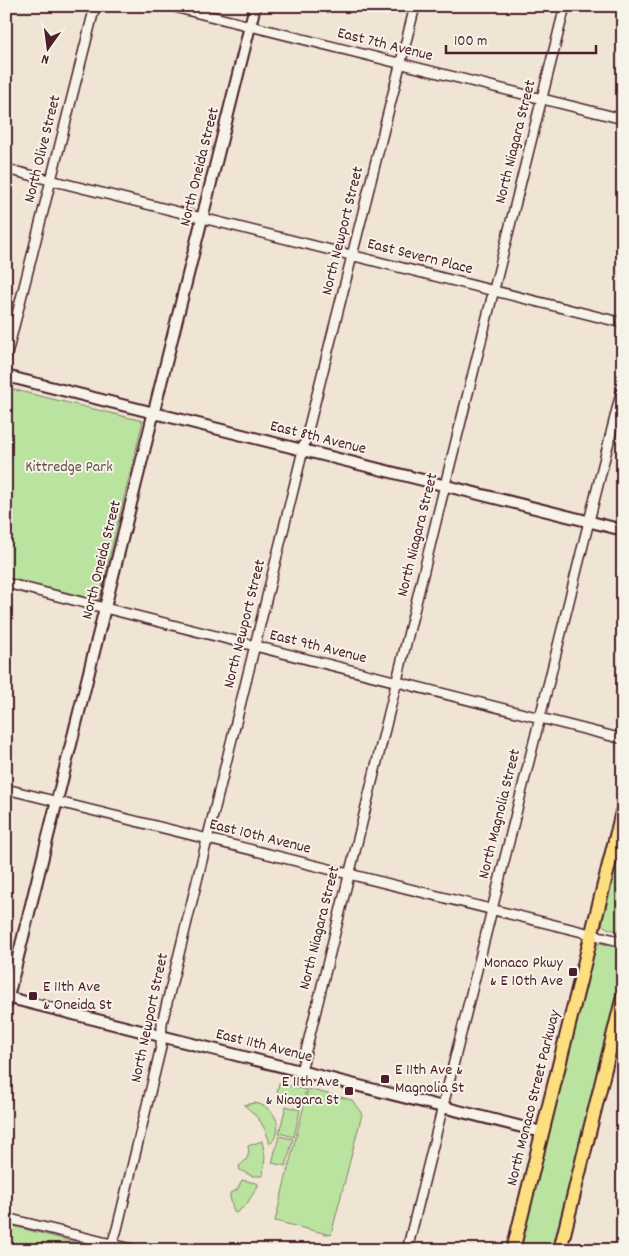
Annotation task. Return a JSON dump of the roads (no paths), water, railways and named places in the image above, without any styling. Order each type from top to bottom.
[{"type":"main road","name":"North Monaco Street Parkway","points":[[513,1250],[623,808]]},
{"type":"main road","points":[[560,1250],[623,996]]},
{"type":"street","name":"North Olive Street","points":[[6,358],[95,6]]},
{"type":"street","name":"East 7th Avenue","points":[[170,6],[623,119]]},
{"type":"street","name":"North Oneida Street","points":[[7,1000],[255,6]]},
{"type":"street","name":"North Newport Street","points":[[112,1247],[161,1047],[162,1024],[207,839],[415,6]]},
{"type":"street","name":"North Niagara Street","points":[[301,1071],[565,6]]},
{"type":"street","name":"East Severn Place","points":[[6,169],[623,323]]},
{"type":"street","name":"East 8th Avenue","points":[[6,376],[623,530]]},
{"type":"street","name":"North Magnolia Street","points":[[407,1250],[623,385]]},
{"type":"street","name":"East 9th Avenue","points":[[6,583],[623,739]]},
{"type":"street","name":"East 10th Avenue","points":[[6,789],[623,942]]},
{"type":"street","name":"East 11th Avenue","points":[[7,1000],[162,1036],[542,1132]]},
{"type":"street","points":[[6,1218],[112,1247],[136,1250]]},
{"type":"street","points":[[6,1249],[11,1250]]},
{"type":"place","name":"Monaco Pkwy & E 10th Ave","points":[[573,972]]},
{"type":"place","name":"E 11th Ave & Oneida St","points":[[33,996]]},
{"type":"place","name":"E 11th Ave & Magnolia St","points":[[385,1079]]},
{"type":"place","name":"E 11th Ave & Niagara St","points":[[349,1091]]},
{"type":"park label","name":"Kittredge Park","points":[[69,467]]}]
